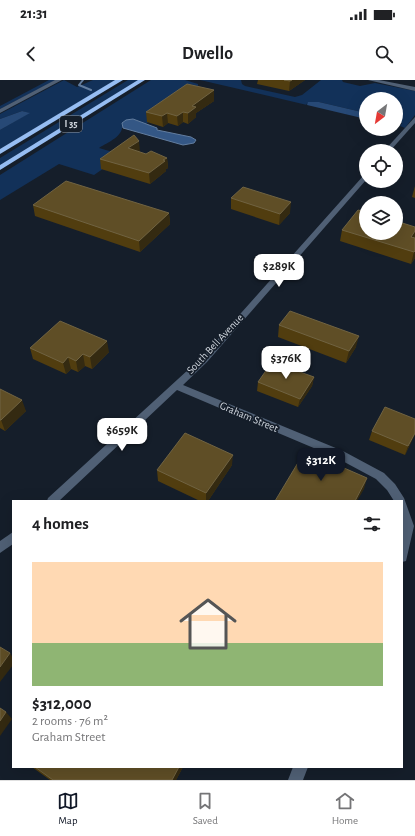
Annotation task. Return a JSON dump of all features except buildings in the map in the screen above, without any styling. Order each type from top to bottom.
[{"type":"highway","name":"I 35","points":[[0,152],[120,80]]},
{"type":"highway","name":"I 35","points":[[0,168],[142,80]]},
{"type":"street","points":[[0,111],[59,80]]},
{"type":"street","points":[[371,80],[415,89]]},
{"type":"street","points":[[393,144],[415,119]]},
{"type":"street","name":"South Bell Avenue","points":[[53,500],[204,360],[359,184]]},
{"type":"street","name":"Graham Street","points":[[176,386],[339,454],[380,476],[391,487],[399,500]]},
{"type":"street","points":[[403,509],[408,526],[403,552]]},
{"type":"street","points":[[0,548],[12,538]]},
{"type":"street","points":[[295,780],[301,768]]},
{"type":"shaded area","points":[[49,80],[56,80],[0,109],[0,106]]},
{"type":"shaded area","points":[[64,80],[77,87],[93,80],[116,80],[0,149],[0,130],[29,113],[22,111],[0,119],[0,114]]},
{"type":"shaded area","points":[[128,80],[139,80],[0,165],[0,158]]},
{"type":"shaded area","points":[[151,80],[185,80],[198,84],[198,86],[146,124],[133,119],[122,123],[121,132],[111,141],[99,148],[123,155],[94,175],[59,164],[0,200],[0,175]]},
{"type":"shaded area","points":[[200,80],[241,80],[242,84],[245,86],[295,97],[302,95],[321,80],[342,80],[343,82],[360,86],[375,83],[415,91],[415,115],[405,128],[403,127],[403,92],[359,92],[359,111],[319,102],[306,104],[307,105]]},
{"type":"shaded area","points":[[308,102],[319,102],[359,111],[359,117],[307,105]]},
{"type":"shaded area","points":[[22,111],[30,113],[0,130],[0,119]]},
{"type":"shaded area","points":[[133,119],[157,128],[157,130],[191,137],[196,140],[194,143],[183,145],[123,128],[122,123],[126,120]]},
{"type":"waterway","points":[[83,80],[79,85],[91,90]]}]
